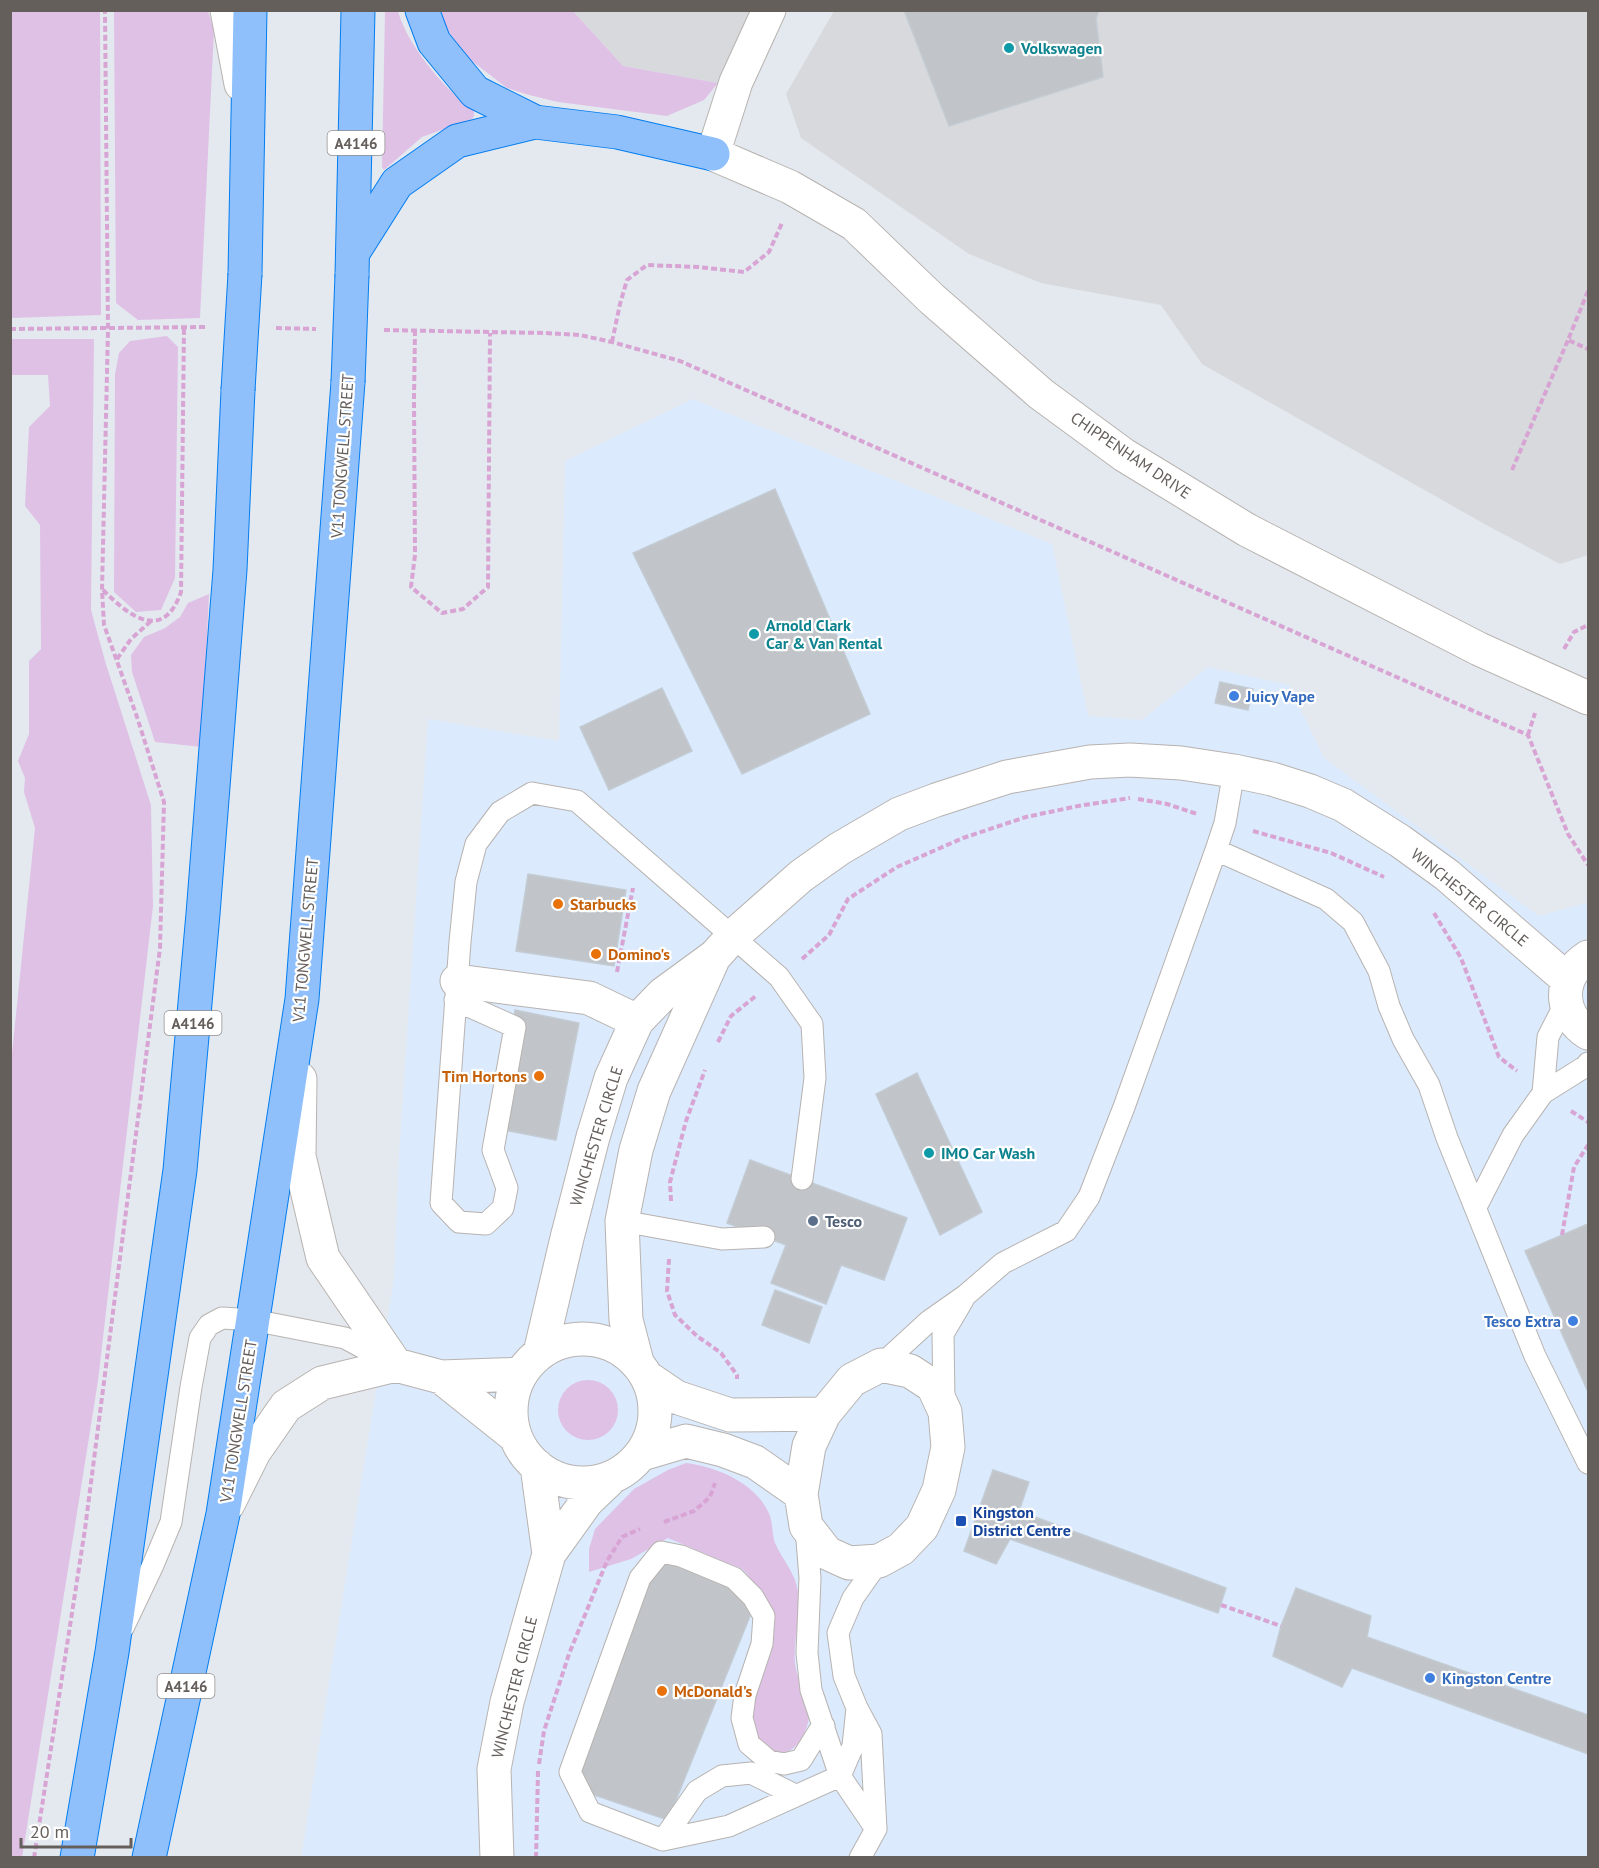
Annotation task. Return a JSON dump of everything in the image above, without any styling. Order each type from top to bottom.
[{"type":"highway","name":"A4146","points":[[78,1857],[112,1652],[180,1170],[230,570],[245,274],[249,10]]},
{"type":"highway","name":"V11 TONGWELL STREET","points":[[149,1857],[224,1514],[302,999],[348,382],[353,263],[358,10]]},
{"type":"highway","points":[[422,10],[434,42],[475,92],[535,122],[617,132],[713,154]]},
{"type":"highway","points":[[353,263],[397,183],[456,141],[535,122]]},
{"type":"street","points":[[227,10],[249,121]]},
{"type":"street","points":[[713,154],[736,82],[769,10]]},
{"type":"street","name":"CHIPPENHAM DRIVE","points":[[713,154],[790,187],[854,224],[932,300],[1041,394],[1124,455],[1247,530],[1479,649],[1588,698]]},
{"type":"street","name":"WINCHESTER CIRCLE","points":[[530,1363],[611,1078],[624,1015],[663,994],[724,946],[801,876],[839,849],[899,814],[936,800],[1006,777],[1089,762],[1181,763],[1272,779],[1310,791],[1353,811],[1400,841],[1447,875],[1574,980]]},
{"type":"street","name":"WINCHESTER CIRCLE","points":[[642,1370],[626,1320],[622,1221],[636,1150],[654,1091],[724,946]]},
{"type":"street","points":[[1574,980],[1570,1015],[1579,1027],[1588,1033]]},
{"type":"street","points":[[456,990],[589,998],[624,1015]]},
{"type":"street","points":[[302,999],[299,1156],[307,1197],[323,1258],[396,1365]]},
{"type":"street","points":[[441,1377],[530,1363],[559,1343],[579,1338],[601,1341],[620,1348],[642,1370],[676,1397],[730,1415],[824,1414]]},
{"type":"street","points":[[530,1363],[513,1393],[511,1415],[515,1436],[524,1453],[537,1466],[553,1477],[572,1483],[591,1483],[610,1479],[628,1468],[642,1454],[652,1436],[656,1417],[654,1397],[642,1370]]},
{"type":"street","points":[[224,1514],[254,1452],[286,1406],[322,1383],[396,1365],[441,1377],[515,1436]]},
{"type":"street","points":[[880,1365],[910,1371],[933,1386],[945,1412],[948,1447],[939,1490],[922,1527],[901,1549],[879,1561],[849,1563],[827,1553],[806,1526],[801,1494],[809,1446],[824,1414],[852,1380],[880,1365]]},
{"type":"street","points":[[642,1454],[686,1441],[723,1450],[755,1462],[801,1494]]},
{"type":"street","name":"WINCHESTER CIRCLE","points":[[537,1466],[549,1554]]},
{"type":"street","name":"WINCHESTER CIRCLE","points":[[497,1857],[494,1769],[507,1702],[549,1554],[587,1501],[610,1479]]},
{"type":"lane","points":[[880,1365],[929,1321],[966,1295],[1003,1263],[1066,1232],[1089,1197],[1124,1107],[1216,850],[1225,823],[1234,771]]},
{"type":"lane","points":[[456,990],[515,1027],[493,1150],[507,1188],[503,1208],[486,1224],[459,1222],[441,1203],[456,990],[466,882],[476,844],[500,812],[532,793],[577,801],[639,855],[724,946],[779,977],[812,1024],[815,1078],[802,1179]]},
{"type":"lane","points":[[1216,850],[1326,899],[1353,922],[1379,971],[1389,1006],[1403,1039],[1429,1085],[1447,1138],[1535,1356],[1588,1463]]},
{"type":"lane","points":[[1543,1093],[1548,1037],[1574,980]]},
{"type":"lane","points":[[1476,1208],[1513,1135],[1543,1093],[1588,1063]]},
{"type":"lane","points":[[622,1221],[722,1239],[764,1237]]},
{"type":"lane","points":[[945,1412],[943,1334],[966,1295]]},
{"type":"lane","points":[[112,1652],[171,1522],[200,1338],[209,1325],[222,1318],[253,1320],[345,1338],[396,1365]]},
{"type":"lane","points":[[806,1526],[810,1578],[807,1653],[811,1690],[840,1776],[876,1829]]},
{"type":"lane","points":[[824,1726],[801,1760],[784,1764],[769,1761],[749,1744],[742,1718],[745,1695],[762,1644],[764,1616],[753,1597],[734,1578],[681,1556],[661,1552],[640,1578],[570,1772],[590,1812],[663,1840],[729,1826],[840,1776],[853,1746],[857,1708]]},
{"type":"lane","points":[[860,1857],[876,1829],[871,1734],[844,1676],[838,1633],[853,1598],[879,1561]]},
{"type":"lane","points":[[663,1840],[697,1791],[722,1776],[751,1773],[795,1796]]},
{"type":"path","points":[[34,1857],[86,1529],[160,948],[164,802],[104,625],[102,590],[108,329],[105,10]]},
{"type":"path","points":[[612,342],[627,280],[647,265],[744,272],[769,252],[783,220],[790,187]]},
{"type":"path","points":[[1512,470],[1588,291]]},
{"type":"path","points":[[116,660],[131,639],[151,621],[165,617],[176,607],[181,592],[184,327]]},
{"type":"path","points":[[490,333],[489,587],[463,609],[442,613],[411,587],[415,555],[416,330],[580,335],[612,342],[680,361],[1528,735],[1568,834],[1588,865]]},
{"type":"path","points":[[1568,340],[1588,349]]},
{"type":"path","points":[[102,590],[134,617],[151,621]]},
{"type":"path","points":[[713,1051],[731,1016],[794,967],[829,935],[848,899],[897,867],[963,838],[1026,817],[1132,798],[1167,804],[1330,853],[1386,877]]},
{"type":"path","points":[[624,1015],[639,855]]},
{"type":"path","points":[[1432,910],[1461,958],[1499,1057],[1543,1093]]},
{"type":"path","points":[[709,1060],[686,1121],[670,1182],[673,1231],[667,1291],[675,1315],[697,1336],[721,1353],[738,1375],[730,1415]]},
{"type":"path","points":[[1562,1235],[1574,1167],[1588,1145]]},
{"type":"path","points":[[656,1524],[694,1510],[710,1497],[723,1450]]},
{"type":"path","points":[[536,1857],[538,1772],[544,1731],[565,1665],[607,1561],[622,1537],[644,1527]]},
{"type":"path","points":[[1221,1605],[1281,1626]]},
{"type":"shaded area","points":[[11,10],[100,11],[101,315],[11,318]]},
{"type":"shaded area","points":[[114,11],[208,11],[214,30],[200,318],[138,320],[116,303]]},
{"type":"shaded area","points":[[385,11],[398,11],[420,54],[454,95],[474,109],[474,116],[472,119],[422,137],[384,170],[382,167]]},
{"type":"shaded area","points":[[438,11],[573,11],[623,66],[718,83],[704,100],[667,116],[558,102],[529,95],[507,88],[464,55],[440,19]]},
{"type":"shaded area","points":[[573,11],[758,11],[718,83],[623,66]]},
{"type":"shaded area","points":[[834,11],[1588,11],[1588,555],[1560,564],[1488,526],[1202,364],[1161,305],[1041,283],[969,254],[801,138],[786,94]]},
{"type":"shaded area","points":[[167,336],[178,347],[175,578],[161,610],[136,612],[114,592],[115,374],[119,353],[130,341]]},
{"type":"shaded area","points":[[11,339],[94,339],[91,610],[151,805],[153,906],[98,1381],[22,1858],[10,1857],[10,1073],[35,828],[24,792],[25,778],[18,761],[29,734],[29,661],[41,649],[40,525],[25,506],[29,427],[50,406],[48,375],[11,375]]},
{"type":"shaded area","points":[[693,399],[1052,544],[1088,716],[1142,720],[1208,667],[1289,685],[1324,758],[1539,916],[1588,904],[1588,1857],[301,1858],[394,1278],[399,1156],[428,719],[559,741],[565,461]]},
{"type":"shaded area","points":[[209,594],[202,747],[155,742],[132,672],[131,655],[144,637],[165,628],[180,617],[188,603]]},
{"type":"shaded area","points":[[582,1380],[594,1380],[605,1385],[613,1393],[618,1410],[616,1422],[605,1435],[594,1440],[582,1440],[571,1435],[563,1427],[558,1416],[558,1404],[563,1393],[571,1385]]},
{"type":"shaded area","points":[[686,1463],[723,1473],[747,1486],[756,1495],[770,1516],[775,1543],[795,1579],[799,1601],[795,1664],[808,1704],[809,1717],[802,1738],[794,1747],[785,1752],[768,1749],[760,1743],[751,1720],[756,1694],[773,1644],[773,1636],[769,1615],[764,1604],[754,1584],[743,1570],[668,1538],[631,1559],[589,1572],[589,1549],[595,1529],[634,1489]]},
{"type":"building","name":"Volkswagen","points":[[904,10],[1099,10],[1096,19],[1103,77],[949,126]]},
{"type":"building","name":"Arnold Clark Car & Van Rental","points":[[775,489],[870,714],[742,774],[633,553]]},
{"type":"building","name":"Juicy Vape","points":[[1220,682],[1253,689],[1248,710],[1215,703]]},
{"type":"building","points":[[662,688],[692,751],[609,790],[580,727]]},
{"type":"building","points":[[528,874],[626,890],[614,966],[516,951]]},
{"type":"building","name":"Tim Hortons","points":[[515,1010],[579,1023],[556,1140],[499,1129]]},
{"type":"building","name":"IMO Car Wash","points":[[917,1073],[982,1212],[940,1235],[876,1094]]},
{"type":"building","points":[[750,1160],[907,1218],[884,1280],[841,1265],[826,1304],[771,1283],[786,1245],[727,1223]]},
{"type":"building","name":"Tesco Extra","points":[[1588,1224],[1588,1392],[1525,1251]]},
{"type":"building","points":[[775,1290],[822,1307],[809,1343],[762,1325]]},
{"type":"building","points":[[993,1470],[1029,1482],[1019,1511],[1226,1588],[1218,1613],[1010,1539],[996,1564],[964,1551]]},
{"type":"building","name":"McDonald's","points":[[673,1558],[734,1583],[752,1611],[668,1820],[588,1793],[575,1771],[652,1569]]},
{"type":"building","name":"Kingston Centre","points":[[1296,1588],[1371,1616],[1367,1637],[1588,1715],[1588,1754],[1352,1668],[1342,1687],[1273,1656],[1281,1626]]},
{"type":"place","name":"Volkswagen","points":[[1009,48]]},
{"type":"place","name":"Arnold Clark Car & Van Rental","points":[[754,634]]},
{"type":"place","name":"Juicy Vape","points":[[1234,696]]},
{"type":"place","name":"Starbucks","points":[[558,904]]},
{"type":"place","name":"Domino's","points":[[596,954]]},
{"type":"place","name":"Tim Hortons","points":[[539,1076]]},
{"type":"place","name":"IMO Car Wash","points":[[929,1153]]},
{"type":"place","name":"Tesco","points":[[813,1221]]},
{"type":"place","name":"Tesco Extra","points":[[1573,1321]]},
{"type":"place","name":"Kingston District Centre","points":[[961,1521]]},
{"type":"place","name":"Kingston Centre","points":[[1430,1678]]},
{"type":"place","name":"McDonald's","points":[[662,1691]]}]
